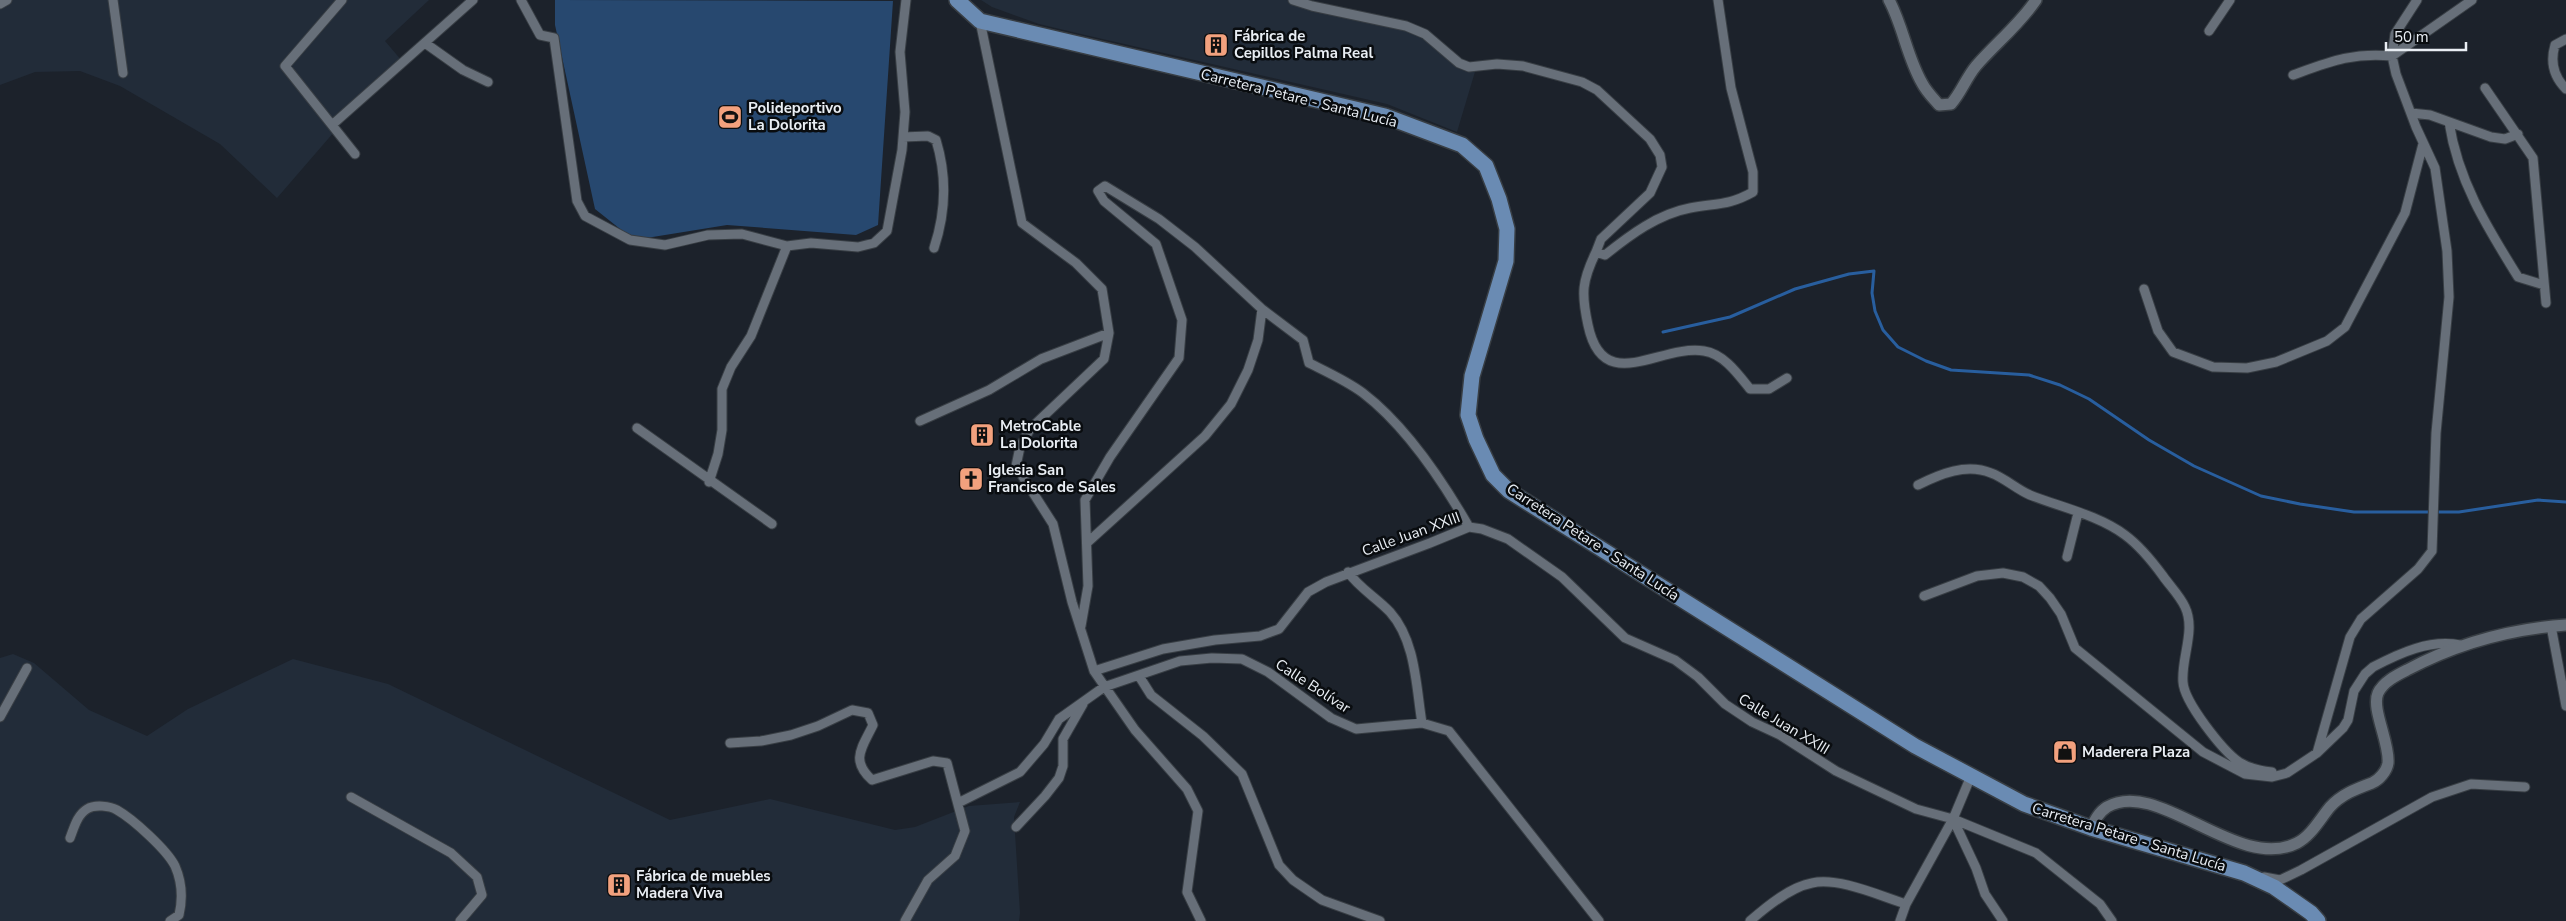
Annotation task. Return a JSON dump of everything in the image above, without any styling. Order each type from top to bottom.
[{"type":"main road","name":"Carretera Petare - Santa Lucía","points":[[957,0],[980,21],[1385,116],[1462,145],[1486,166],[1499,200],[1507,229],[1506,261],[1472,376],[1468,415],[1476,439],[1493,475],[1509,491],[1915,746],[1971,776],[2024,804],[2091,828],[2244,873],[2274,887],[2311,913],[2318,921]]},
{"type":"street","points":[[0,4],[6,0]]},
{"type":"street","points":[[113,0],[123,73]]},
{"type":"street","points":[[342,0],[285,66],[355,154]]},
{"type":"street","points":[[332,125],[473,0]]},
{"type":"street","points":[[521,0],[540,34],[554,38],[577,200],[585,216],[630,240],[665,245],[708,235],[742,234],[787,246],[811,243],[858,247],[874,243],[887,232],[903,137],[905,112],[900,52],[906,0]]},
{"type":"street","points":[[1293,0],[1312,6],[1406,26],[1426,34],[1459,63],[1469,66],[1497,64],[1523,66],[1582,82],[1597,90],[1650,139],[1660,155],[1662,166],[1650,193],[1601,240],[1585,275],[1583,303],[1591,340],[1599,354],[1623,365],[1689,351],[1706,351],[1730,364],[1750,389],[1769,389],[1787,378]]},
{"type":"street","points":[[1596,252],[1605,255],[1651,222],[1689,208],[1726,205],[1753,192],[1753,172],[1731,88],[1718,0]]},
{"type":"street","points":[[1889,0],[1899,18],[1910,56],[1922,83],[1938,105],[1951,104],[1960,94],[1974,68],[1991,48],[2023,20],[2036,0]]},
{"type":"street","points":[[2209,31],[2230,0]]},
{"type":"street","points":[[2317,753],[2350,637],[2360,619],[2418,569],[2432,551],[2436,433],[2449,278],[2435,168],[2410,113],[2396,74],[2392,56],[2394,34],[2417,0]]},
{"type":"street","points":[[2293,76],[2338,58],[2371,54],[2392,56],[2472,0]]},
{"type":"street","points":[[980,21],[1022,223],[1076,263],[1102,289],[1109,332],[1104,359],[1030,429],[1020,447],[1016,466],[1053,524],[1080,628],[1094,671],[1135,730],[1187,789],[1198,811],[1187,892],[1200,921]]},
{"type":"street","points":[[2566,39],[2555,45],[2551,58],[2557,80],[2566,89]]},
{"type":"street","points":[[425,43],[463,70],[488,82]]},
{"type":"street","points":[[2485,88],[2533,158],[2546,303]]},
{"type":"street","points":[[2410,113],[2430,116],[2505,139],[2518,134]]},
{"type":"street","points":[[2449,122],[2453,148],[2467,189],[2506,257],[2518,277],[2544,285]]},
{"type":"street","points":[[903,137],[928,136],[936,140],[942,160],[943,222],[934,248]]},
{"type":"street","points":[[2144,290],[2158,331],[2173,352],[2213,367],[2247,368],[2276,362],[2327,341],[2345,327],[2405,214],[2423,144]]},
{"type":"street","points":[[1080,628],[1088,586],[1088,542],[1084,523],[1085,500],[1110,457],[1179,358],[1182,320],[1156,244],[1104,201],[1098,191],[1105,186],[1159,219],[1195,247],[1262,309],[1303,340],[1309,363],[1362,393],[1389,416],[1434,471],[1469,527]]},
{"type":"street","points":[[709,482],[718,454],[722,430],[722,389],[731,367],[751,336],[787,246]]},
{"type":"street","points":[[1088,542],[1205,436],[1231,404],[1248,370],[1258,340],[1262,309]]},
{"type":"street","points":[[920,421],[989,390],[1041,359],[1109,332]]},
{"type":"street","points":[[637,428],[709,482],[772,524]]},
{"type":"street","points":[[1918,485],[1946,472],[1981,470],[1997,476],[2023,492],[2114,527],[2125,535],[2153,563],[2181,599],[2188,613],[2182,682],[2196,710],[2214,735],[2243,764],[2260,771],[2287,773]]},
{"type":"street","points":[[2067,557],[2078,513]]},
{"type":"street","name":"Calle Juan XXIII","points":[[1094,671],[1163,649],[1214,640],[1260,636],[1279,629],[1308,592],[1348,572],[1430,544],[1469,527],[1482,528],[1508,539],[1562,577],[1625,638],[1675,660],[1698,676],[1725,704],[1752,722],[1780,735],[1836,771],[1916,808],[1953,819],[2036,853],[2100,904],[2112,921]]},
{"type":"street","points":[[1348,572],[1353,580],[1391,613],[1406,637],[1422,723]]},
{"type":"street","points":[[1924,596],[1964,580],[1990,574],[2011,573],[2029,580],[2045,591],[2061,614],[2075,648],[2203,752],[2245,774],[2272,777],[2287,773],[2317,753],[2344,728],[2348,720],[2354,691],[2365,674],[2373,667],[2432,643],[2445,642],[2460,645]]},
{"type":"street","points":[[2091,828],[2106,808],[2115,804],[2131,802],[2169,811],[2200,827],[2246,845],[2269,848],[2297,843],[2307,836],[2338,800],[2352,791],[2376,781],[2387,768],[2388,747],[2377,704],[2377,694],[2383,686],[2415,666],[2460,645],[2551,626],[2566,625]]},
{"type":"street","points":[[2551,626],[2566,706]]},
{"type":"street","name":"Calle Bolívar","points":[[1104,687],[1180,661],[1212,658],[1242,660],[1268,672],[1331,718],[1356,729],[1422,723],[1449,731],[1599,921]]},
{"type":"street","points":[[0,717],[27,668]]},
{"type":"street","points":[[1139,676],[1151,695],[1203,736],[1242,774],[1279,865],[1293,880],[1322,900],[1380,921]]},
{"type":"street","points":[[958,803],[1020,772],[1044,744],[1059,719],[1104,687]]},
{"type":"street","points":[[1016,827],[1045,796],[1058,778],[1063,766],[1063,739],[1085,702]]},
{"type":"street","points":[[730,743],[761,741],[791,735],[818,726],[852,710],[868,713],[873,725],[858,760],[862,771],[872,780],[933,760],[947,763],[965,831],[955,856],[928,880],[907,919]]},
{"type":"street","points":[[1900,921],[1906,904],[1953,819],[1971,776]]},
{"type":"street","points":[[2244,873],[2280,880],[2432,797],[2471,784],[2525,787]]},
{"type":"street","points":[[351,797],[451,853],[477,877],[482,895],[460,921]]},
{"type":"street","points":[[70,838],[76,820],[87,809],[101,806],[117,810],[155,841],[163,848],[175,867],[183,897],[179,914],[170,921]]},
{"type":"street","points":[[1953,819],[1976,868],[1985,894],[2003,921]]},
{"type":"street","points":[[1750,921],[1792,891],[1812,882],[1836,882],[1906,904]]},
{"type":"shaded area","points":[[0,0],[429,0],[385,41],[402,61],[347,117],[277,198],[220,144],[120,86],[80,71],[35,72],[0,85]]},
{"type":"shaded area","name":"Polideportivo La Dolorita","points":[[555,0],[893,1],[878,225],[856,235],[727,225],[634,240],[595,209],[555,25]]},
{"type":"shaded area","points":[[981,0],[1286,0],[1416,30],[1444,53],[1477,65],[1457,132],[1387,104],[1039,24],[992,7]]},
{"type":"shaded area","points":[[13,654],[34,663],[89,710],[147,736],[188,709],[293,659],[388,684],[670,820],[770,799],[895,830],[915,827],[969,806],[1020,802],[1014,817],[1019,921],[0,921],[0,658]]},
{"type":"waterway","points":[[1663,332],[1730,317],[1795,289],[1849,274],[1874,271],[1872,293],[1875,311],[1883,330],[1898,347],[1926,361],[1951,370],[2029,375],[2060,385],[2089,399],[2149,440],[2194,466],[2261,496],[2354,512],[2459,512],[2538,500],[2566,502]]},
{"type":"place","name":"Fábrica de Cepillos Palma Real","points":[[1216,45]]},
{"type":"place","name":"Polideportivo La Dolorita","points":[[730,117]]},
{"type":"place","name":"MetroCable La Dolorita","points":[[982,435]]},
{"type":"place","name":"Iglesia San Francisco de Sales","points":[[971,479]]},
{"type":"place","name":"Maderera Plaza","points":[[2065,752]]},
{"type":"place","name":"Fábrica de muebles Madera Viva","points":[[619,885]]}]
